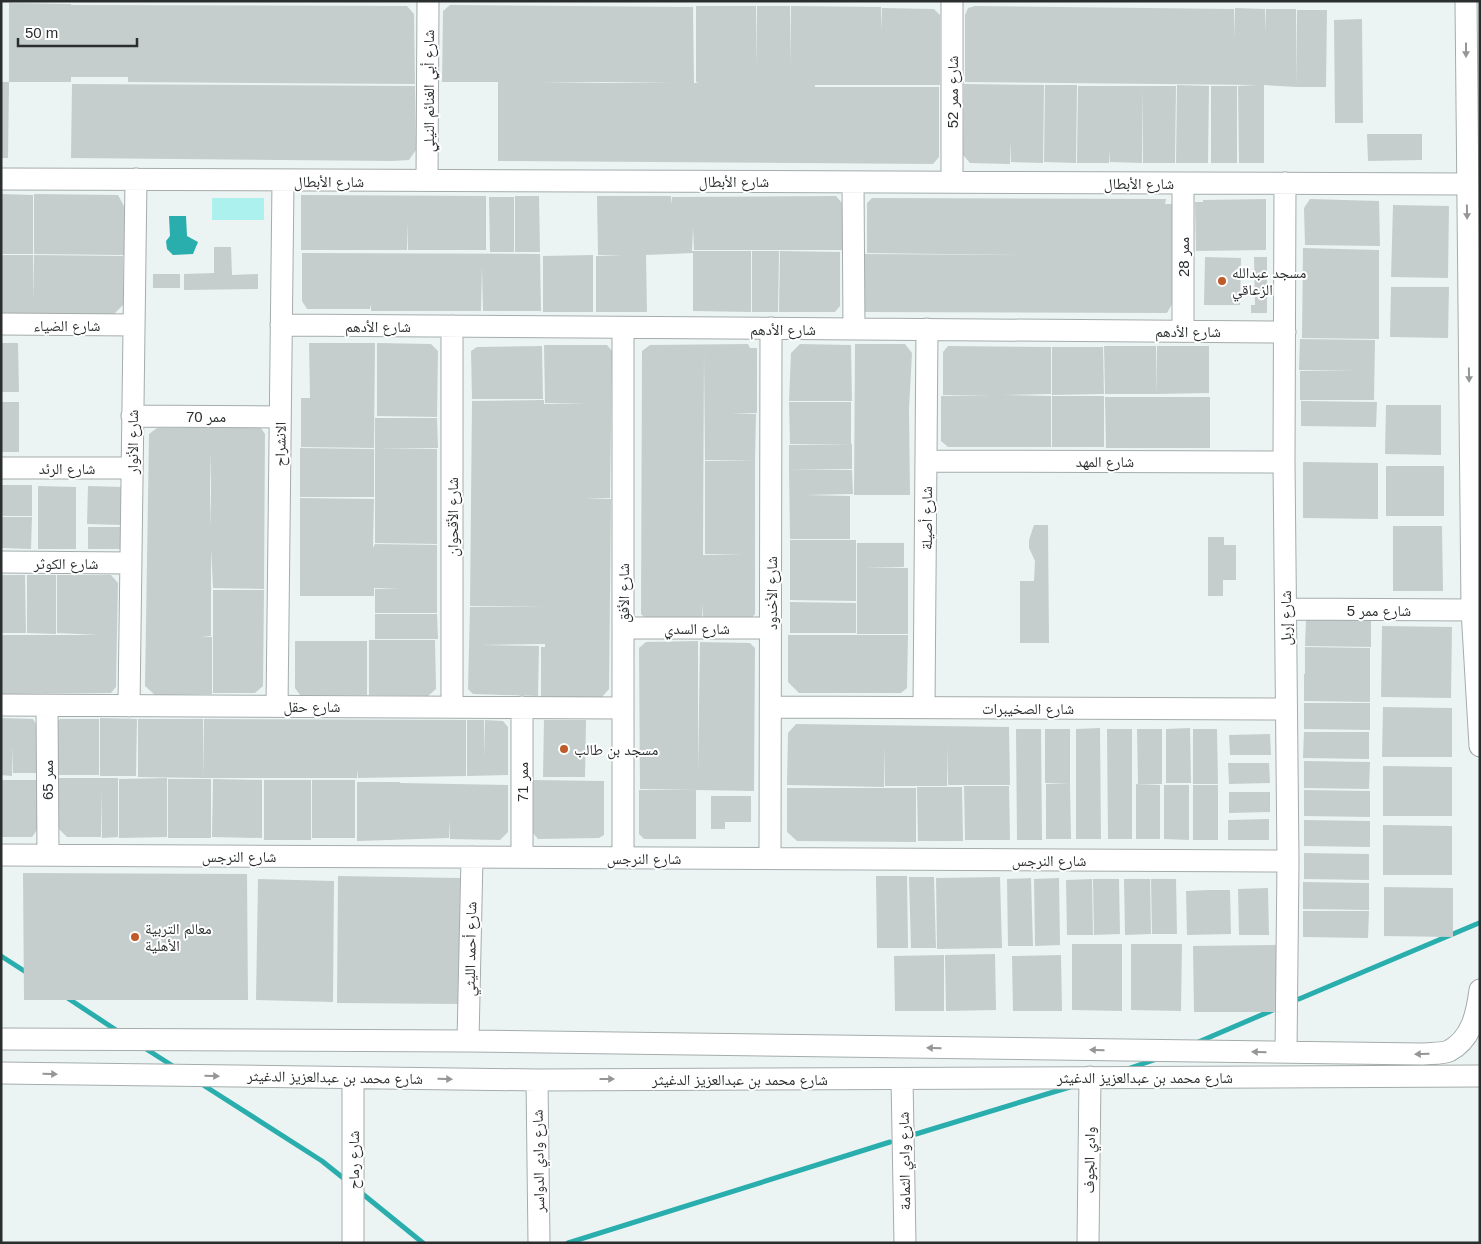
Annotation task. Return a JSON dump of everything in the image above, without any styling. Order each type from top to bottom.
[{"type":"street","name":"شارع أبي الغنائم النيلي","points":[[427,180],[428,1]]},
{"type":"street","name":"شارع ممر 52","points":[[952,1],[952,182]]},
{"type":"street","points":[[1466,1],[1472,610],[1480,746]]},
{"type":"street","name":"شارع الأبطال","points":[[1,179],[1467,184]]},
{"type":"street","name":"شارع الأنوار","points":[[129,706],[136,179]]},
{"type":"street","name":"الانشراح","points":[[277,706],[283,181]]},
{"type":"street","points":[[853,182],[854,329]]},
{"type":"street","name":"ممر 28","points":[[1183,183],[1183,331]]},
{"type":"street","name":"شارع إربل","points":[[1285,183],[1284,462],[1288,861],[1286,1052]]},
{"type":"street","name":"شارع الضياء","points":[[1,324],[134,325]]},
{"type":"street","name":"شارع الأدهم","points":[[281,325],[1285,332]]},
{"type":"street","name":"شارع الأقحوان","points":[[452,326],[452,707]]},
{"type":"street","name":"شارع الأفق","points":[[623,328],[623,858]]},
{"type":"street","name":"شارع الأخدود","points":[[770,858],[771,328]]},
{"type":"street","name":"شارع أصيلة","points":[[924,708],[927,329]]},
{"type":"street","name":"ممر 70","points":[[132,416],[280,416]]},
{"type":"street","name":"شارع المهد","points":[[926,461],[1284,462]]},
{"type":"street","name":"شارع الرئد","points":[[1,468],[132,468]]},
{"type":"street","name":"شارع الكوثر","points":[[1,562],[131,563]]},
{"type":"street","name":"شارع ممر 5","points":[[1286,609],[1472,610]]},
{"type":"street","name":"شارع السدي","points":[[623,628],[770,628]]},
{"type":"street","name":"شارع حقل","points":[[1,705],[623,708]]},
{"type":"street","name":"ممر 65","points":[[47,705],[48,854]]},
{"type":"street","name":"شارع الصخيبرات","points":[[771,706],[1286,710]]},
{"type":"street","name":"ممر 71","points":[[522,707],[522,857]]},
{"type":"street","name":"شارع النرجس","points":[[1,855],[1288,861]]},
{"type":"street","name":"شارع أحمد الليثي","points":[[468,1041],[472,857]]},
{"type":"street","name":"شارع محمد بن عبدالعزيز الدغيثر","points":[[1,1039],[468,1041],[1422,1054],[1448,1052],[1465,1038],[1477,1014],[1480,990]]},
{"type":"street","points":[[699,1045],[699,1079]]},
{"type":"street","name":"شارع محمد بن عبدالعزيز الدغيثر","points":[[1,1073],[537,1080],[1480,1076]]},
{"type":"street","name":"وادي الجوف","points":[[1088,1243],[1090,1077]]},
{"type":"street","name":"شارع رماح","points":[[353,1078],[353,1243]]},
{"type":"street","name":"شارع وادي الثمامة","points":[[902,1079],[905,1243]]},
{"type":"street","name":"شارع وادي الدواسر","points":[[537,1080],[539,1243]]},
{"type":"shaded area","points":[[212,198],[264,198],[264,220],[212,220]]},
{"type":"shaded area","points":[[169,216],[186,216],[187,236],[198,242],[193,254],[173,255],[167,249],[166,241],[170,236]]},
{"type":"building","points":[[9,3],[71,5],[407,6],[414,14],[415,84],[128,82],[128,77],[71,77],[71,82],[9,82]]},
{"type":"building","points":[[450,5],[693,7],[694,83],[698,83],[696,82],[696,6],[756,6],[756,66],[757,6],[790,6],[790,66],[791,6],[881,7],[882,31],[882,8],[934,9],[940,15],[940,85],[815,85],[815,87],[939,87],[939,157],[933,164],[498,161],[498,82],[442,82],[443,11]],"holes":[[[539,82],[673,82],[604,83]]]},
{"type":"building","points":[[975,6],[1234,9],[1234,38],[1235,8],[1265,9],[1265,32],[1266,9],[1296,9],[1296,87],[1264,85],[1264,163],[1239,163],[1238,86],[1257,85],[965,82],[965,15],[968,8]]},
{"type":"building","points":[[1297,10],[1327,10],[1326,87],[1296,87]]},
{"type":"building","points":[[1362,19],[1363,123],[1335,123],[1334,20]]},
{"type":"building","points":[[1,82],[9,82],[8,158],[1,158]]},
{"type":"building","points":[[72,84],[415,86],[416,150],[409,160],[392,161],[71,158]]},
{"type":"building","points":[[964,84],[1044,85],[1043,163],[1011,162],[1010,140],[1010,164],[970,163],[963,155]]},
{"type":"building","points":[[1045,85],[1077,85],[1076,163],[1044,162]]},
{"type":"building","points":[[1177,85],[1209,86],[1208,163],[1176,163]]},
{"type":"building","points":[[1078,86],[1143,86],[1142,163],[1110,162],[1110,151],[1109,163],[1077,163]]},
{"type":"building","points":[[1143,86],[1176,86],[1175,163],[1143,163]]},
{"type":"building","points":[[1211,86],[1237,86],[1237,163],[1211,163]]},
{"type":"building","points":[[1367,134],[1422,134],[1422,160],[1368,161]]},
{"type":"building","points":[[1,194],[33,195],[33,254],[1,254]]},
{"type":"building","points":[[34,194],[118,195],[124,206],[124,255],[34,254]]},
{"type":"building","points":[[301,195],[486,196],[486,250],[408,250],[407,222],[407,250],[301,250]]},
{"type":"building","points":[[515,196],[539,196],[540,252],[515,252]]},
{"type":"building","points":[[597,196],[671,196],[671,205],[672,197],[836,196],[842,203],[842,250],[694,250],[693,228],[692,251],[751,251],[751,312],[693,311],[693,253],[646,255],[647,312],[596,312],[596,256],[623,256],[598,255]]},
{"type":"building","points":[[489,197],[514,197],[514,252],[490,252]]},
{"type":"building","points":[[872,198],[1166,199],[1165,204],[1173,204],[1172,304],[1167,313],[865,312],[865,254],[1019,255],[867,253],[867,203]]},
{"type":"building","points":[[1266,199],[1266,250],[1196,251],[1195,202],[1203,202],[1203,200]]},
{"type":"building","points":[[1310,199],[1379,201],[1380,246],[1305,245],[1304,208]]},
{"type":"building","points":[[1393,205],[1449,206],[1448,278],[1391,277]]},
{"type":"building","points":[[214,247],[231,247],[232,275],[258,274],[258,289],[184,290],[184,274],[214,273]]},
{"type":"building","points":[[1303,248],[1379,250],[1379,339],[1302,338]]},
{"type":"building","points":[[752,251],[779,251],[778,312],[752,312]]},
{"type":"building","points":[[780,251],[840,252],[840,306],[835,312],[779,312]]},
{"type":"building","points":[[302,253],[540,254],[541,311],[483,311],[482,267],[481,311],[371,311],[371,304],[370,309],[307,309],[302,301]]},
{"type":"building","points":[[1,255],[33,255],[33,302],[34,255],[123,256],[123,305],[114,314],[1,313]]},
{"type":"building","points":[[593,255],[593,312],[543,312],[543,256]]},
{"type":"building","name":"مسجد عبدالله الزعاقي","points":[[1205,257],[1241,258],[1240,305],[1204,305]]},
{"type":"building","name":"مسجد عبدالله الزعاقي","points":[[1254,257],[1267,257],[1267,313],[1251,313],[1251,305],[1255,305]]},
{"type":"building","points":[[153,274],[180,274],[180,288],[153,288]]},
{"type":"building","points":[[1391,287],[1449,287],[1448,338],[1390,337]]},
{"type":"building","points":[[1300,339],[1375,340],[1374,400],[1300,400],[1300,371],[1354,371],[1299,370]]},
{"type":"building","points":[[1,343],[18,343],[19,392],[1,392]]},
{"type":"building","points":[[309,343],[375,343],[374,448],[301,447],[301,398],[310,398]]},
{"type":"building","points":[[377,343],[431,344],[438,351],[437,417],[377,416]]},
{"type":"building","points":[[748,344],[750,348],[757,348],[757,413],[731,414],[756,414],[755,614],[751,619],[703,618],[702,604],[702,619],[646,619],[641,614],[642,351],[650,345]],"holes":[[[704,352],[705,460],[755,461],[705,461],[705,554],[743,555],[703,555]]]},
{"type":"building","points":[[800,344],[851,345],[852,401],[789,401],[791,353]]},
{"type":"building","points":[[855,344],[905,344],[912,353],[909,409],[910,495],[854,495]]},
{"type":"building","points":[[544,345],[607,345],[612,351],[610,498],[585,498],[611,499],[609,689],[602,697],[541,697],[541,647],[545,647],[545,644],[481,645],[539,646],[538,696],[473,694],[468,689],[470,607],[545,606],[470,606],[472,401],[544,400],[544,404],[587,404],[545,403]]},
{"type":"building","points":[[542,346],[543,399],[472,399],[471,351],[477,347]]},
{"type":"building","points":[[948,346],[1051,347],[1051,394],[1002,395],[1051,396],[1051,447],[948,447],[941,441],[941,396],[992,395],[943,395],[943,352]]},
{"type":"building","points":[[1104,346],[1156,346],[1157,394],[1105,394]]},
{"type":"building","points":[[1157,346],[1209,346],[1209,393],[1157,394]]},
{"type":"building","points":[[1052,347],[1103,347],[1104,394],[1052,395]]},
{"type":"building","points":[[1052,396],[1104,396],[1104,447],[1052,447]]},
{"type":"building","points":[[1105,397],[1210,397],[1210,448],[1106,448]]},
{"type":"building","points":[[1301,401],[1377,402],[1376,427],[1301,426]]},
{"type":"building","points":[[1,402],[19,402],[19,452],[1,452]]},
{"type":"building","points":[[789,402],[851,402],[851,444],[790,444]]},
{"type":"building","points":[[1386,405],[1441,405],[1441,455],[1385,454]]},
{"type":"building","points":[[375,418],[437,418],[438,448],[378,449],[437,449],[437,544],[375,543]]},
{"type":"building","points":[[157,428],[261,428],[265,434],[264,589],[213,588],[211,549],[211,636],[202,637],[212,637],[212,694],[155,695],[145,686],[149,434]],"holes":[[[210,451],[211,486],[211,527]]]},
{"type":"building","points":[[852,444],[852,469],[789,470],[789,445]]},
{"type":"building","points":[[300,448],[374,449],[374,497],[300,497]]},
{"type":"building","points":[[1303,462],[1378,463],[1378,519],[1303,518]]},
{"type":"building","points":[[1386,466],[1444,466],[1444,516],[1386,516]]},
{"type":"building","points":[[789,470],[852,470],[853,494],[804,495],[850,496],[850,539],[790,539]]},
{"type":"building","points":[[1,485],[32,485],[32,516],[1,516]]},
{"type":"building","points":[[38,486],[76,487],[76,549],[38,549]]},
{"type":"building","points":[[88,486],[123,487],[123,525],[87,524]]},
{"type":"building","points":[[300,498],[374,499],[373,548],[375,544],[437,545],[437,613],[375,613],[375,589],[399,588],[374,588],[374,596],[300,596]]},
{"type":"building","points":[[1,517],[32,517],[31,549],[1,548]]},
{"type":"building","points":[[1034,525],[1048,525],[1049,643],[1020,643],[1020,581],[1034,581],[1035,561],[1029,548],[1029,540]]},
{"type":"building","points":[[1393,526],[1442,526],[1443,591],[1393,591]]},
{"type":"building","points":[[88,527],[121,527],[122,549],[88,549]]},
{"type":"building","points":[[1208,537],[1224,537],[1224,545],[1236,545],[1236,580],[1223,580],[1223,596],[1208,596]]},
{"type":"building","points":[[790,540],[856,540],[856,601],[790,600]]},
{"type":"building","points":[[857,543],[904,543],[904,567],[865,568],[908,568],[908,634],[857,634]]},
{"type":"building","points":[[1,575],[25,575],[26,633],[1,633]]},
{"type":"building","points":[[27,575],[56,575],[56,634],[27,633]]},
{"type":"building","points":[[57,575],[111,575],[118,583],[116,687],[111,693],[1,694],[1,635],[98,635],[57,633]]},
{"type":"building","points":[[213,590],[264,590],[263,686],[255,693],[213,693]]},
{"type":"building","points":[[790,602],[856,603],[856,633],[790,633]]},
{"type":"building","points":[[375,614],[437,614],[438,639],[375,639]]},
{"type":"building","points":[[1306,619],[1371,620],[1371,647],[1305,646]]},
{"type":"building","points":[[1382,626],[1452,627],[1451,698],[1381,697]]},
{"type":"building","points":[[788,635],[908,635],[907,688],[901,693],[799,693],[788,682]]},
{"type":"building","points":[[369,640],[435,640],[436,689],[428,696],[369,695]]},
{"type":"building","points":[[295,641],[367,641],[367,695],[300,695],[295,688]]},
{"type":"building","points":[[698,641],[698,775],[700,642],[750,643],[755,648],[754,791],[640,789],[639,648],[646,642]]},
{"type":"building","points":[[1305,647],[1370,648],[1370,675],[1305,674]]},
{"type":"building","points":[[1304,674],[1370,675],[1370,702],[1304,701]]},
{"type":"building","points":[[1304,703],[1370,703],[1370,730],[1304,729]]},
{"type":"building","points":[[1383,707],[1452,708],[1452,757],[1382,757]]},
{"type":"building","points":[[1,718],[33,719],[38,728],[38,773],[13,773],[13,746],[12,776],[1,775]]},
{"type":"building","points":[[100,718],[137,719],[136,776],[100,776]]},
{"type":"building","points":[[60,719],[99,719],[99,775],[55,775],[55,724]]},
{"type":"building","points":[[138,719],[203,719],[204,778],[138,777]]},
{"type":"building","points":[[204,719],[466,720],[466,776],[358,778],[357,770],[357,778],[204,778]]},
{"type":"building","points":[[467,720],[484,720],[484,758],[485,720],[503,721],[508,727],[508,775],[467,776]]},
{"type":"building","name":"مسجد بن طالب","points":[[544,720],[586,720],[585,777],[543,777]]},
{"type":"building","points":[[796,724],[1009,727],[1010,785],[948,785],[947,747],[947,786],[885,786],[885,746],[884,787],[787,785],[788,733]]},
{"type":"building","points":[[1100,728],[1101,839],[1076,839],[1076,729]]},
{"type":"building","points":[[1190,728],[1191,783],[1166,783],[1166,729]]},
{"type":"building","points":[[1016,729],[1041,729],[1042,840],[1017,840]]},
{"type":"building","points":[[1045,729],[1070,729],[1070,784],[1045,783]]},
{"type":"building","points":[[1107,729],[1132,729],[1132,839],[1108,839]]},
{"type":"building","points":[[1137,729],[1162,729],[1162,784],[1138,784]]},
{"type":"building","points":[[1193,729],[1217,729],[1218,784],[1193,784]]},
{"type":"building","points":[[1304,732],[1369,732],[1369,759],[1303,758]]},
{"type":"building","points":[[1270,734],[1271,755],[1230,755],[1229,735]]},
{"type":"building","points":[[1304,761],[1370,762],[1369,789],[1304,788]]},
{"type":"building","points":[[1228,763],[1269,763],[1270,783],[1229,784]]},
{"type":"building","points":[[1383,766],[1452,767],[1452,816],[1383,816]]},
{"type":"building","points":[[55,778],[118,778],[118,837],[102,838],[102,790],[101,837],[67,837],[54,824]]},
{"type":"building","points":[[167,778],[167,837],[119,838],[119,779]]},
{"type":"building","points":[[168,779],[211,779],[211,838],[168,838]]},
{"type":"building","points":[[213,779],[262,780],[262,838],[212,837]]},
{"type":"building","points":[[1,780],[38,780],[37,830],[32,837],[1,837]]},
{"type":"building","points":[[264,780],[311,780],[311,840],[264,840]]},
{"type":"building","points":[[312,780],[355,780],[355,838],[312,838]]},
{"type":"building","points":[[532,780],[604,781],[604,835],[599,838],[538,839],[533,833]]},
{"type":"building","points":[[357,782],[508,785],[508,832],[500,840],[450,839],[449,820],[449,838],[357,841]]},
{"type":"building","points":[[1046,784],[1070,784],[1071,839],[1046,839]]},
{"type":"building","points":[[1136,784],[1160,785],[1160,839],[1136,839]]},
{"type":"building","points":[[1164,785],[1189,785],[1189,840],[1164,839]]},
{"type":"building","points":[[1193,785],[1218,785],[1218,840],[1193,840]]},
{"type":"building","points":[[964,786],[1009,786],[1010,840],[965,840]]},
{"type":"building","points":[[917,787],[962,787],[963,841],[918,841]]},
{"type":"building","points":[[787,788],[916,788],[916,842],[797,841],[787,832]]},
{"type":"building","points":[[639,790],[696,790],[696,839],[644,839],[639,834]]},
{"type":"building","points":[[1304,790],[1370,791],[1370,817],[1304,816]]},
{"type":"building","points":[[1229,792],[1270,792],[1270,812],[1229,813]]},
{"type":"building","points":[[711,796],[751,796],[751,822],[725,822],[725,829],[711,829]]},
{"type":"building","points":[[1269,819],[1269,840],[1228,840],[1228,820]]},
{"type":"building","points":[[1304,820],[1370,821],[1370,847],[1304,846]]},
{"type":"building","points":[[1383,825],[1452,826],[1452,875],[1383,875]]},
{"type":"building","points":[[1304,853],[1369,854],[1369,880],[1304,879]]},
{"type":"building","name":"معالم التربية الأهلية","points":[[23,873],[247,874],[248,1000],[24,1000]]},
{"type":"building","points":[[338,876],[460,878],[459,1004],[337,1003]]},
{"type":"building","points":[[876,876],[907,876],[908,948],[877,948]]},
{"type":"building","points":[[909,877],[934,877],[936,948],[911,948]]},
{"type":"building","points":[[1000,877],[1002,948],[937,949],[936,878]]},
{"type":"building","points":[[1031,878],[1033,946],[1008,946],[1007,879]]},
{"type":"building","points":[[1059,878],[1060,945],[1035,946],[1034,879]]},
{"type":"building","points":[[258,879],[334,881],[333,1002],[256,1000]]},
{"type":"building","points":[[1092,879],[1093,935],[1067,935],[1066,880]]},
{"type":"building","points":[[1093,879],[1119,879],[1120,934],[1094,935]]},
{"type":"building","points":[[1124,879],[1150,879],[1151,934],[1125,935]]},
{"type":"building","points":[[1151,879],[1176,879],[1177,934],[1152,934]]},
{"type":"building","points":[[1303,882],[1369,883],[1369,910],[1303,909]]},
{"type":"building","points":[[1384,887],[1453,888],[1453,937],[1384,936]]},
{"type":"building","points":[[1268,888],[1269,935],[1239,935],[1238,889]]},
{"type":"building","points":[[1230,890],[1231,934],[1187,935],[1186,891]]},
{"type":"building","points":[[1303,911],[1369,911],[1368,938],[1303,937]]},
{"type":"building","points":[[1072,944],[1122,944],[1122,1011],[1072,1010]]},
{"type":"building","points":[[1131,944],[1182,944],[1181,1011],[1131,1010]]},
{"type":"building","points":[[1277,945],[1278,1012],[1194,1012],[1193,946]]},
{"type":"building","points":[[995,954],[996,1010],[946,1011],[945,955]]},
{"type":"building","points":[[944,955],[944,1011],[895,1011],[894,956]]},
{"type":"building","points":[[1061,955],[1062,1011],[1013,1011],[1012,956]]},
{"type":"waterway","points":[[1299,999],[1479,923]]},
{"type":"waterway","points":[[1,956],[29,974]]},
{"type":"waterway","points":[[66,997],[119,1032]]},
{"type":"waterway","points":[[1196,1043],[1273,1010]]},
{"type":"waterway","points":[[143,1047],[176,1068]]},
{"type":"waterway","points":[[1127,1069],[1157,1059]]},
{"type":"waterway","points":[[200,1083],[322,1161],[347,1181]]},
{"type":"waterway","points":[[916,1134],[1070,1087]]},
{"type":"waterway","points":[[568,1243],[890,1142]]},
{"type":"waterway","points":[[359,1191],[423,1243]]},
{"type":"place","name":"مسجد عبدالله الزعاقي","points":[[1222,281]]},
{"type":"place","name":"مسجد بن طالب","points":[[564,749]]},
{"type":"place","name":"معالم التربية الأهلية","points":[[135,937]]}]
